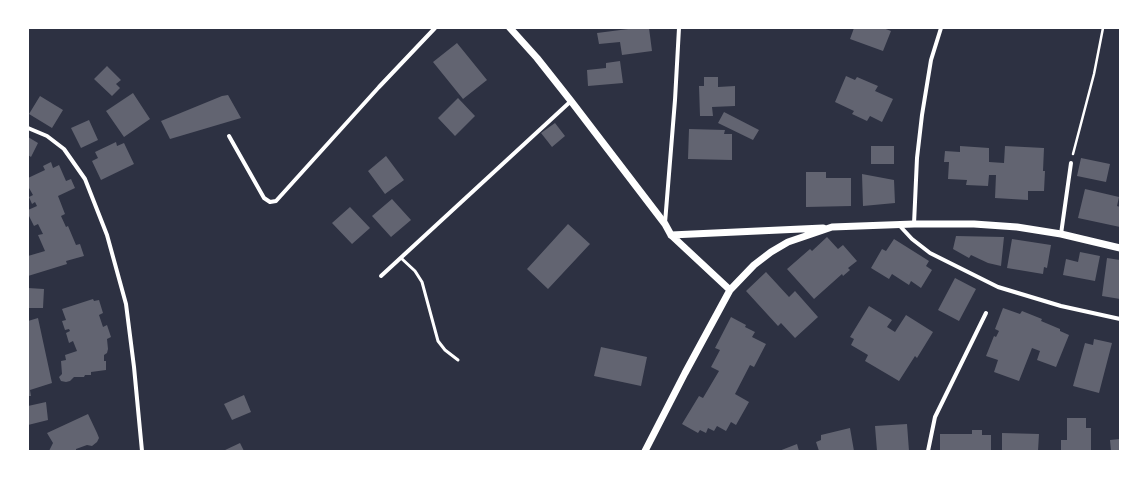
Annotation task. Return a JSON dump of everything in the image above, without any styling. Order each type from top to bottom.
[{"type":"street","points":[[229,136],[264,198],[270,202],[276,201],[379,87],[435,28]]},
{"type":"street","points":[[510,28],[537,58],[571,101],[665,224],[671,235],[730,290]]},
{"type":"street","points":[[665,224],[679,28]]},
{"type":"street","points":[[914,224],[917,158],[922,115],[932,60],[941,28]]},
{"type":"street","points":[[381,276],[571,101]]},
{"type":"street","points":[[28,128],[48,136],[64,149],[85,179],[107,236],[126,304],[134,366],[142,451]]},
{"type":"street","points":[[1061,234],[1071,163]]},
{"type":"street","points":[[671,235],[898,224],[974,224],[1005,226],[1061,234],[1120,248]]},
{"type":"street","points":[[898,224],[912,239],[930,253],[998,287],[1061,306],[1120,319]]},
{"type":"street","points":[[645,451],[685,372],[730,290],[754,265],[771,252],[788,242],[832,227]]},
{"type":"street","points":[[928,451],[935,417],[986,313]]},
{"type":"lane","points":[[401,258],[415,272],[422,282],[438,340],[445,350],[458,360]]},
{"type":"path","points":[[1071,163],[1094,74],[1104,28]]},
{"type":"building","points":[[636,28],[649,28],[652,51],[622,55],[620,42],[599,44],[597,33]]},
{"type":"building","points":[[854,28],[883,28],[891,31],[883,51],[850,39]]},
{"type":"building","points":[[457,43],[487,80],[463,99],[433,62]]},
{"type":"building","points":[[620,61],[623,83],[588,86],[587,70],[606,68],[606,63]]},
{"type":"building","points":[[107,66],[121,80],[116,84],[120,88],[112,96],[94,79]]},
{"type":"building","points":[[846,76],[855,80],[857,77],[878,86],[875,91],[893,99],[882,122],[870,116],[867,121],[852,114],[854,111],[835,102]]},
{"type":"building","points":[[704,77],[718,77],[718,87],[735,86],[735,106],[712,107],[713,116],[700,116],[699,86],[704,86]]},
{"type":"building","points":[[133,93],[150,119],[124,137],[106,111]]},
{"type":"building","points":[[228,95],[241,118],[170,139],[161,121],[222,96]]},
{"type":"building","points":[[40,96],[63,110],[52,128],[29,114]]},
{"type":"building","points":[[458,98],[475,116],[455,136],[438,118]]},
{"type":"building","points":[[724,112],[759,130],[753,140],[718,123]]},
{"type":"building","points":[[89,120],[98,140],[81,148],[71,128]]},
{"type":"building","points":[[555,123],[565,136],[552,147],[541,133]]},
{"type":"building","points":[[689,129],[725,130],[724,134],[732,134],[732,160],[688,159]]},
{"type":"building","points":[[28,137],[38,143],[31,157],[28,155]]},
{"type":"building","points":[[116,142],[117,146],[124,143],[134,164],[101,180],[92,161],[98,158],[95,152]]},
{"type":"building","points":[[871,146],[894,146],[894,164],[871,164]]},
{"type":"building","points":[[960,146],[989,148],[989,162],[1004,163],[1005,146],[1044,148],[1044,191],[1028,191],[1028,200],[995,198],[996,175],[989,175],[988,186],[966,185],[967,180],[948,179],[949,162],[944,162],[945,151],[960,152]]},
{"type":"building","points":[[386,156],[404,180],[385,194],[368,171]]},
{"type":"building","points":[[1081,158],[1110,164],[1106,182],[1077,176]]},
{"type":"building","points":[[51,162],[53,168],[59,165],[66,181],[71,179],[75,188],[58,196],[65,214],[61,216],[66,227],[68,226],[76,245],[80,244],[84,256],[66,261],[67,264],[28,276],[28,256],[45,251],[38,235],[43,234],[38,224],[34,226],[28,214],[28,210],[37,206],[35,202],[32,204],[29,197],[33,195],[29,188],[28,189],[28,178],[45,170],[43,166]]},
{"type":"building","points":[[806,172],[826,172],[826,178],[851,178],[851,206],[806,207]]},
{"type":"building","points":[[862,174],[894,180],[895,203],[863,206]]},
{"type":"building","points":[[1085,189],[1119,197],[1117,206],[1120,207],[1120,227],[1078,218]]},
{"type":"building","points":[[392,199],[411,220],[391,237],[372,216]]},
{"type":"building","points":[[350,207],[370,228],[352,244],[332,223]]},
{"type":"building","points":[[568,224],[590,244],[548,289],[527,269]]},
{"type":"building","points":[[956,236],[1004,237],[1001,266],[988,263],[971,255],[969,258],[953,249]]},
{"type":"building","points":[[827,237],[838,249],[843,245],[857,261],[848,268],[850,270],[843,276],[842,274],[814,299],[787,269],[810,249],[812,251]]},
{"type":"building","points":[[894,239],[929,261],[926,266],[932,270],[921,288],[911,281],[909,285],[892,274],[889,279],[871,268],[882,249],[886,251]]},
{"type":"building","points":[[1012,239],[1051,245],[1047,268],[1044,267],[1043,274],[1007,268]]},
{"type":"building","points":[[1080,252],[1100,256],[1095,281],[1063,275],[1066,259],[1078,262]]},
{"type":"building","points":[[1107,258],[1120,260],[1120,299],[1102,296]]},
{"type":"building","points":[[766,272],[789,297],[795,291],[818,317],[795,338],[781,323],[778,326],[746,291]]},
{"type":"building","points":[[955,278],[976,289],[959,321],[938,310]]},
{"type":"building","points":[[28,288],[44,289],[43,308],[29,308]]},
{"type":"building","points":[[93,299],[94,301],[99,300],[103,313],[99,315],[103,327],[107,325],[111,337],[107,339],[108,349],[107,353],[104,355],[106,370],[91,372],[91,375],[85,375],[84,377],[74,377],[70,381],[66,382],[61,381],[59,377],[62,374],[61,361],[66,360],[65,355],[77,351],[73,341],[69,343],[66,333],[70,331],[69,329],[65,330],[62,321],[66,320],[62,309]]},
{"type":"building","points":[[869,306],[892,320],[887,327],[895,332],[906,315],[933,332],[917,358],[915,356],[899,381],[865,361],[868,355],[851,345],[854,339],[850,337]]},
{"type":"building","points":[[1003,308],[1020,314],[1022,311],[1042,319],[1041,321],[1060,329],[1060,331],[1069,335],[1056,367],[1037,360],[1040,351],[1032,348],[1019,381],[994,372],[998,360],[986,356],[994,336],[996,337],[999,331],[995,329]]},
{"type":"building","points":[[731,317],[755,332],[752,337],[766,344],[754,367],[750,365],[735,394],[749,402],[736,425],[731,422],[726,431],[717,426],[714,431],[708,428],[706,433],[700,430],[698,433],[682,424],[699,396],[703,398],[719,371],[711,367],[720,350],[715,348]]},
{"type":"building","points":[[38,318],[52,383],[30,390],[31,396],[28,396],[28,321]]},
{"type":"building","points":[[1094,339],[1112,343],[1099,393],[1073,386],[1085,343],[1093,345]]},
{"type":"building","points":[[601,347],[647,357],[641,386],[594,376]]},
{"type":"building","points":[[244,395],[251,412],[232,420],[224,404]]},
{"type":"building","points":[[46,402],[48,420],[28,425],[28,406]]},
{"type":"building","points":[[88,414],[99,438],[97,442],[92,446],[87,445],[76,449],[76,451],[49,451],[53,443],[47,433]]},
{"type":"building","points":[[1067,418],[1086,418],[1086,428],[1091,428],[1091,451],[1061,451],[1061,440],[1067,440]]},
{"type":"building","points":[[907,424],[909,451],[877,451],[875,426]]},
{"type":"building","points":[[850,428],[854,451],[819,451],[816,442],[821,440],[821,435]]},
{"type":"building","points":[[972,430],[982,430],[982,435],[991,435],[991,451],[940,451],[940,434],[972,434]]},
{"type":"building","points":[[1002,433],[1039,434],[1038,451],[1002,451]]},
{"type":"building","points":[[1120,439],[1120,451],[1111,451],[1110,440]]},
{"type":"building","points":[[240,443],[244,451],[223,451]]},
{"type":"building","points":[[797,444],[799,451],[779,451]]}]
